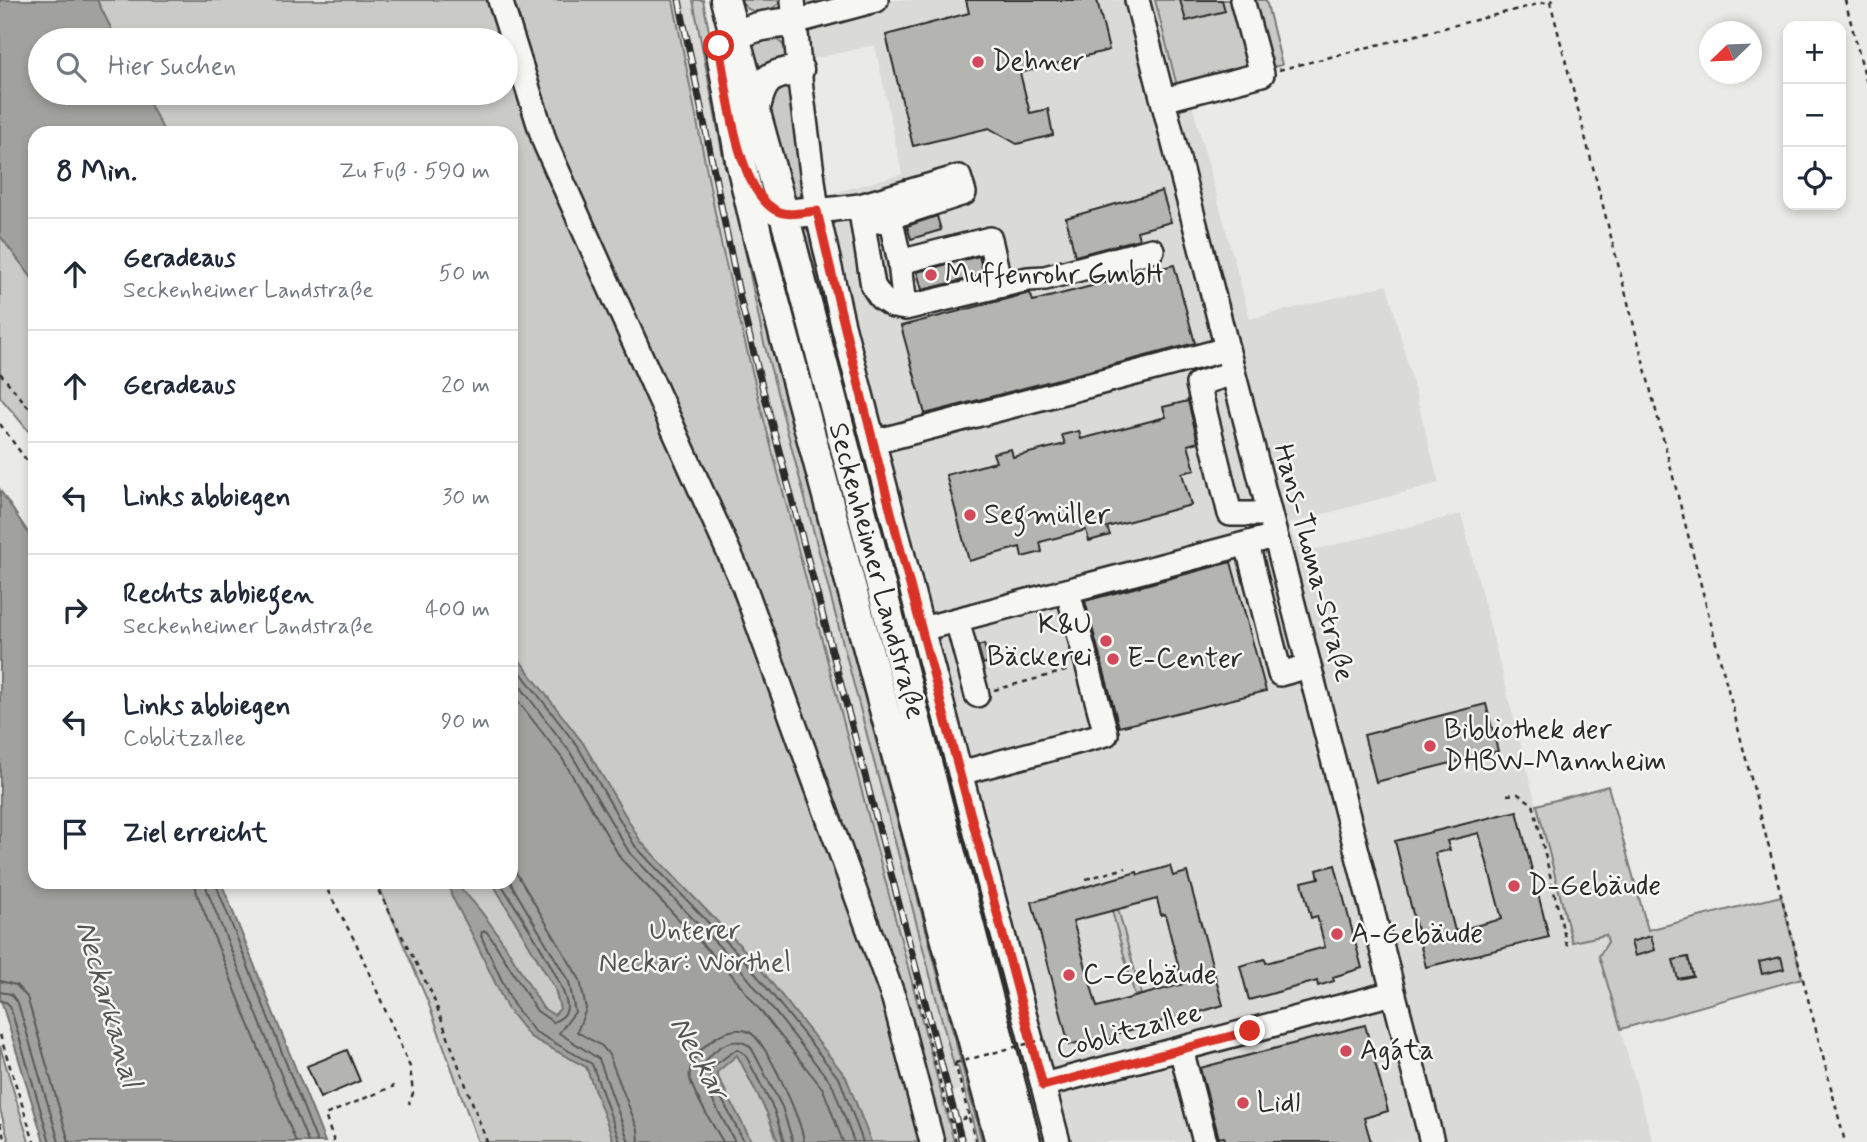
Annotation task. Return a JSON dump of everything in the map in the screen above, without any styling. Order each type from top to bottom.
[{"type":"main road","name":"Seckenheimer Landstraße","points":[[711,0],[754,112],[784,214],[1026,1142]]},
{"type":"main road","name":"Seckenheimer Landstraße","points":[[726,0],[726,41],[740,160],[774,300],[787,340],[1000,1142]]},
{"type":"main road","points":[[726,0],[760,25]]},
{"type":"main road","points":[[726,41],[793,11]]},
{"type":"main road","points":[[754,112],[759,91],[769,78],[799,70]]},
{"type":"main road","points":[[740,160],[761,197],[774,210],[784,214],[817,211]]},
{"type":"street","points":[[500,0],[509,28]]},
{"type":"street","points":[[793,11],[876,0]]},
{"type":"street","name":"Hans-Thoma-Straße","points":[[1137,0],[1432,1142]]},
{"type":"street","points":[[1163,100],[1262,74],[1241,0]]},
{"type":"street","name":"Seckenheimer Landstraße","points":[[793,11],[817,211],[874,442],[928,628],[945,716],[1058,1142]]},
{"type":"street","points":[[518,57],[545,143],[744,586],[894,999],[932,1142]]},
{"type":"street","points":[[817,211],[862,215],[890,217],[964,193],[959,177],[862,215]]},
{"type":"street","points":[[862,215],[873,286],[881,298],[893,306],[905,308],[1000,285],[1045,278],[1152,250]]},
{"type":"street","points":[[890,217],[900,262],[905,308]]},
{"type":"street","points":[[900,262],[990,239],[1000,285]]},
{"type":"street","points":[[874,442],[1227,349]]},
{"type":"street","points":[[1233,373],[1198,384],[1230,514],[1269,513]]},
{"type":"street","points":[[928,628],[1275,537]]},
{"type":"street","points":[[1247,544],[1280,674],[1309,666]]},
{"type":"street","points":[[960,773],[1106,734],[1068,592]]},
{"type":"street","points":[[957,620],[977,695]]},
{"type":"street","name":"Coblitzallee","points":[[1043,1086],[1393,993]]},
{"type":"street","points":[[1181,1049],[1205,1142]]},
{"type":"path","points":[[1845,0],[1867,83]]},
{"type":"path","points":[[1262,74],[1552,1],[1845,1142]]},
{"type":"path","points":[[0,373],[28,407]]},
{"type":"path","points":[[0,424],[28,462]]},
{"type":"path","points":[[977,695],[1088,665]]},
{"type":"path","points":[[1507,795],[1518,794],[1533,804],[1567,946]]},
{"type":"path","points":[[1086,879],[1126,868]]},
{"type":"path","points":[[327,889],[356,943],[410,1067],[414,1093],[410,1104]]},
{"type":"path","points":[[378,889],[432,994],[487,1142]]},
{"type":"path","points":[[914,983],[956,1142]]},
{"type":"path","points":[[0,1035],[34,1142]]},
{"type":"path","points":[[976,1142],[955,1063],[1045,1039]]},
{"type":"path","points":[[334,1142],[324,1115],[394,1086]]},
{"type":"path","points":[[951,1122],[969,1117]]},
{"type":"path","points":[[0,1123],[5,1142]]},
{"type":"shaded area","points":[[673,0],[693,0],[725,167],[729,169],[763,339],[960,1090],[952,1092],[923,981],[913,984],[761,408],[722,248]]},
{"type":"shaded area","points":[[800,0],[1248,0],[1267,78],[1191,101],[1250,319],[1387,285],[1439,483],[1287,524],[1301,553],[1461,514],[1536,804],[1608,786],[1647,930],[1599,956],[1653,1142],[1065,1142],[819,197],[902,174],[875,45],[803,61]]},
{"type":"green space","name":"Unterer Neckar: Wörthel","points":[[0,0],[673,0],[722,248],[761,408],[954,1142],[478,1142],[428,1002],[380,889],[518,889],[518,126],[28,126],[28,431],[0,397]]},
{"type":"green space","points":[[693,0],[703,0],[762,308],[982,1142],[978,1142],[958,1066],[954,1066],[763,339],[729,170],[725,167]]},
{"type":"green space","points":[[740,0],[780,0],[780,3],[769,10],[758,12],[748,9]]},
{"type":"green space","points":[[1155,0],[1231,0],[1247,60],[1245,70],[1178,90]]},
{"type":"green space","points":[[1250,0],[1266,0],[1282,65],[1267,68]]},
{"type":"green space","points":[[773,37],[785,48],[786,63],[758,79],[739,43]]},
{"type":"green space","points":[[779,86],[787,88],[792,99],[803,188],[799,198],[791,205],[764,110]]},
{"type":"green space","points":[[796,225],[809,230],[814,238],[975,880],[1046,1142],[1038,1142],[878,528],[827,319],[818,303]]},
{"type":"green space","points":[[1608,786],[1648,930],[1781,896],[1802,978],[1621,1029],[1599,956],[1608,942],[1606,935],[1572,942],[1537,805]]},
{"type":"green space","points":[[1118,909],[1141,994],[1135,996],[1112,911]]},
{"type":"green space","points":[[0,1046],[29,1142],[9,1142],[0,1109]]},
{"type":"water","points":[[0,0],[97,0],[111,28],[28,28],[28,105],[150,105],[161,126],[28,126],[28,273],[0,236]]},
{"type":"water","name":"Neckarkanal","points":[[0,490],[28,532],[28,889],[224,889],[325,1142],[44,1142],[0,997]]},
{"type":"water","name":"Neckar","points":[[518,658],[583,743],[641,842],[752,958],[846,1077],[871,1142],[778,1142],[767,1113],[737,1055],[716,1073],[752,1142],[614,1142],[586,1067],[530,1037],[507,1008],[450,889],[461,889],[470,898],[504,944],[543,1008],[554,1015],[560,1009],[555,989],[496,889],[518,889]]},
{"type":"building","name":"Dehner","points":[[966,0],[1097,0],[1109,50],[1020,73],[1030,113],[1048,109],[1053,135],[1017,144],[989,128],[913,146],[886,35],[969,13]]},
{"type":"building","points":[[1180,0],[1222,0],[1225,11],[1186,21]]},
{"type":"building","points":[[1162,191],[1171,222],[1137,231],[1139,239],[1075,256],[1066,218]]},
{"type":"building","points":[[937,216],[941,230],[911,239],[907,226]]},
{"type":"building","points":[[979,256],[984,275],[922,290],[917,272]]},
{"type":"building","points":[[1174,265],[1195,343],[925,414],[901,326],[1030,293],[1033,301]]},
{"type":"building","points":[[1188,401],[1198,442],[1188,445],[1195,470],[1182,473],[1191,505],[1107,527],[1110,535],[1089,541],[1086,530],[1040,542],[1042,552],[1022,557],[1020,547],[969,561],[946,475],[996,462],[993,453],[1011,449],[1013,457],[1065,444],[1062,435],[1079,431],[1081,439],[1166,417],[1163,407]]},
{"type":"building","points":[[1231,562],[1266,691],[1119,727],[1085,601]]},
{"type":"building","points":[[984,644],[989,662],[983,664],[978,646]]},
{"type":"building","points":[[1486,704],[1498,751],[1376,782],[1364,735]]},
{"type":"building","name":"D-Gebäude","points":[[1517,811],[1549,937],[1426,967],[1395,841]],"holes":[[[1479,833],[1502,919],[1455,931],[1435,853],[1450,850],[1447,841]]]},
{"type":"building","name":"A-Gebäude","points":[[1335,865],[1362,968],[1333,977],[1334,981],[1318,986],[1317,981],[1249,1000],[1240,966],[1265,959],[1266,963],[1325,947],[1317,916],[1311,918],[1302,882],[1319,878],[1317,870]]},
{"type":"building","points":[[1170,866],[1173,876],[1187,872],[1223,1005],[1190,1015],[1191,1018],[1175,1022],[1174,1018],[1116,1034],[1117,1038],[1101,1042],[1099,1037],[1069,1045],[1032,902],[1137,872],[1138,875]],"holes":[[[1157,899],[1161,915],[1165,914],[1183,984],[1097,1007],[1073,921]]]},
{"type":"building","points":[[1651,936],[1655,950],[1635,956],[1631,942]]},
{"type":"building","points":[[1688,957],[1693,976],[1678,979],[1673,960]]},
{"type":"building","points":[[1781,957],[1784,969],[1762,974],[1759,962]]},
{"type":"building","points":[[1365,1025],[1388,1111],[1364,1118],[1371,1142],[1226,1142],[1224,1137],[1219,1138],[1200,1068]]},
{"type":"building","points":[[347,1050],[360,1081],[320,1098],[307,1066]]},
{"type":"railway","points":[[679,0],[740,298],[962,1142]]},
{"type":"place","name":"Dehner","points":[[978,62]]},
{"type":"place","name":"Muffenrohr GmbH","points":[[931,275]]},
{"type":"place","name":"Segmüller","points":[[970,515]]},
{"type":"place","name":"K&U Bäckerei","points":[[1106,641]]},
{"type":"place","name":"E-Center","points":[[1113,659]]},
{"type":"place","name":"Bibliothek der DHBW-Mannheim","points":[[1430,746]]},
{"type":"place","name":"D-Gebäude","points":[[1514,886]]},
{"type":"place","name":"A-Gebäude","points":[[1337,934]]},
{"type":"place","name":"C-Gebäude","points":[[1069,975]]},
{"type":"place","name":"Agáta","points":[[1346,1051]]},
{"type":"place","name":"Lidl","points":[[1243,1103]]},
{"type":"route","points":[[719,46],[740,160],[761,197],[774,210],[784,214],[817,211],[843,325],[1043,1086],[1250,1031]]}]
